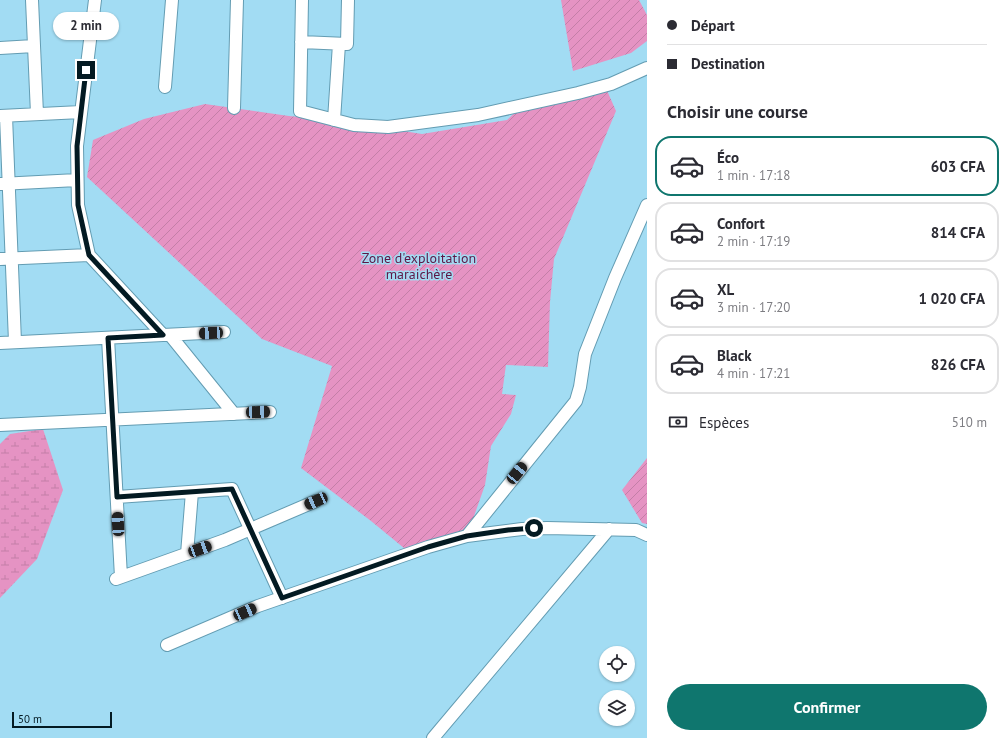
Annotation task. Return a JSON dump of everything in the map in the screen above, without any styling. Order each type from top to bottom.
[{"type":"street","points":[[32,0],[37,114]]},
{"type":"street","points":[[95,0],[77,146],[78,205],[89,255],[166,335],[234,414]]},
{"type":"street","points":[[165,87],[172,0]]},
{"type":"street","points":[[234,108],[237,0]]},
{"type":"street","points":[[302,0],[300,111],[354,125],[388,127],[478,115],[605,86],[647,68]]},
{"type":"street","points":[[301,42],[347,44],[348,0]]},
{"type":"street","points":[[334,120],[340,44]]},
{"type":"street","points":[[0,48],[34,46]]},
{"type":"street","points":[[14,342],[6,259],[3,116],[81,112]]},
{"type":"street","points":[[4,184],[77,180]]},
{"type":"street","points":[[467,536],[576,401],[580,387],[585,354],[647,205]]},
{"type":"street","points":[[6,259],[89,255]]},
{"type":"street","points":[[0,343],[224,332]]},
{"type":"street","points":[[108,338],[117,497],[119,578],[187,554],[316,501]]},
{"type":"street","points":[[0,425],[270,412]]},
{"type":"street","points":[[117,497],[232,489],[282,598]]},
{"type":"street","points":[[187,554],[192,492]]},
{"type":"street","points":[[167,645],[258,606],[428,547],[467,536],[522,529],[636,530],[647,535]]},
{"type":"street","points":[[433,738],[609,529]]},
{"type":"green space","points":[[561,0],[639,0],[647,15],[647,41],[631,53],[573,71]]},
{"type":"green space","name":"Zone d'exploitation maraichère","points":[[605,86],[616,111],[554,259],[550,302],[548,367],[506,365],[502,394],[516,395],[511,414],[491,446],[485,485],[467,536],[410,553],[371,521],[301,468],[332,366],[262,339],[87,177],[93,140],[144,119],[205,104],[289,116],[334,120],[422,134],[507,120],[523,105]]},
{"type":"green space","points":[[43,429],[63,490],[37,559],[0,598],[0,444],[10,434]]},
{"type":"green space","points":[[647,458],[647,524],[642,523],[622,490]]},
{"type":"route","points":[[86,70],[77,146],[78,205],[89,255],[163,335],[108,338],[117,497],[232,489],[282,598],[428,547],[467,536],[534,528]]}]
